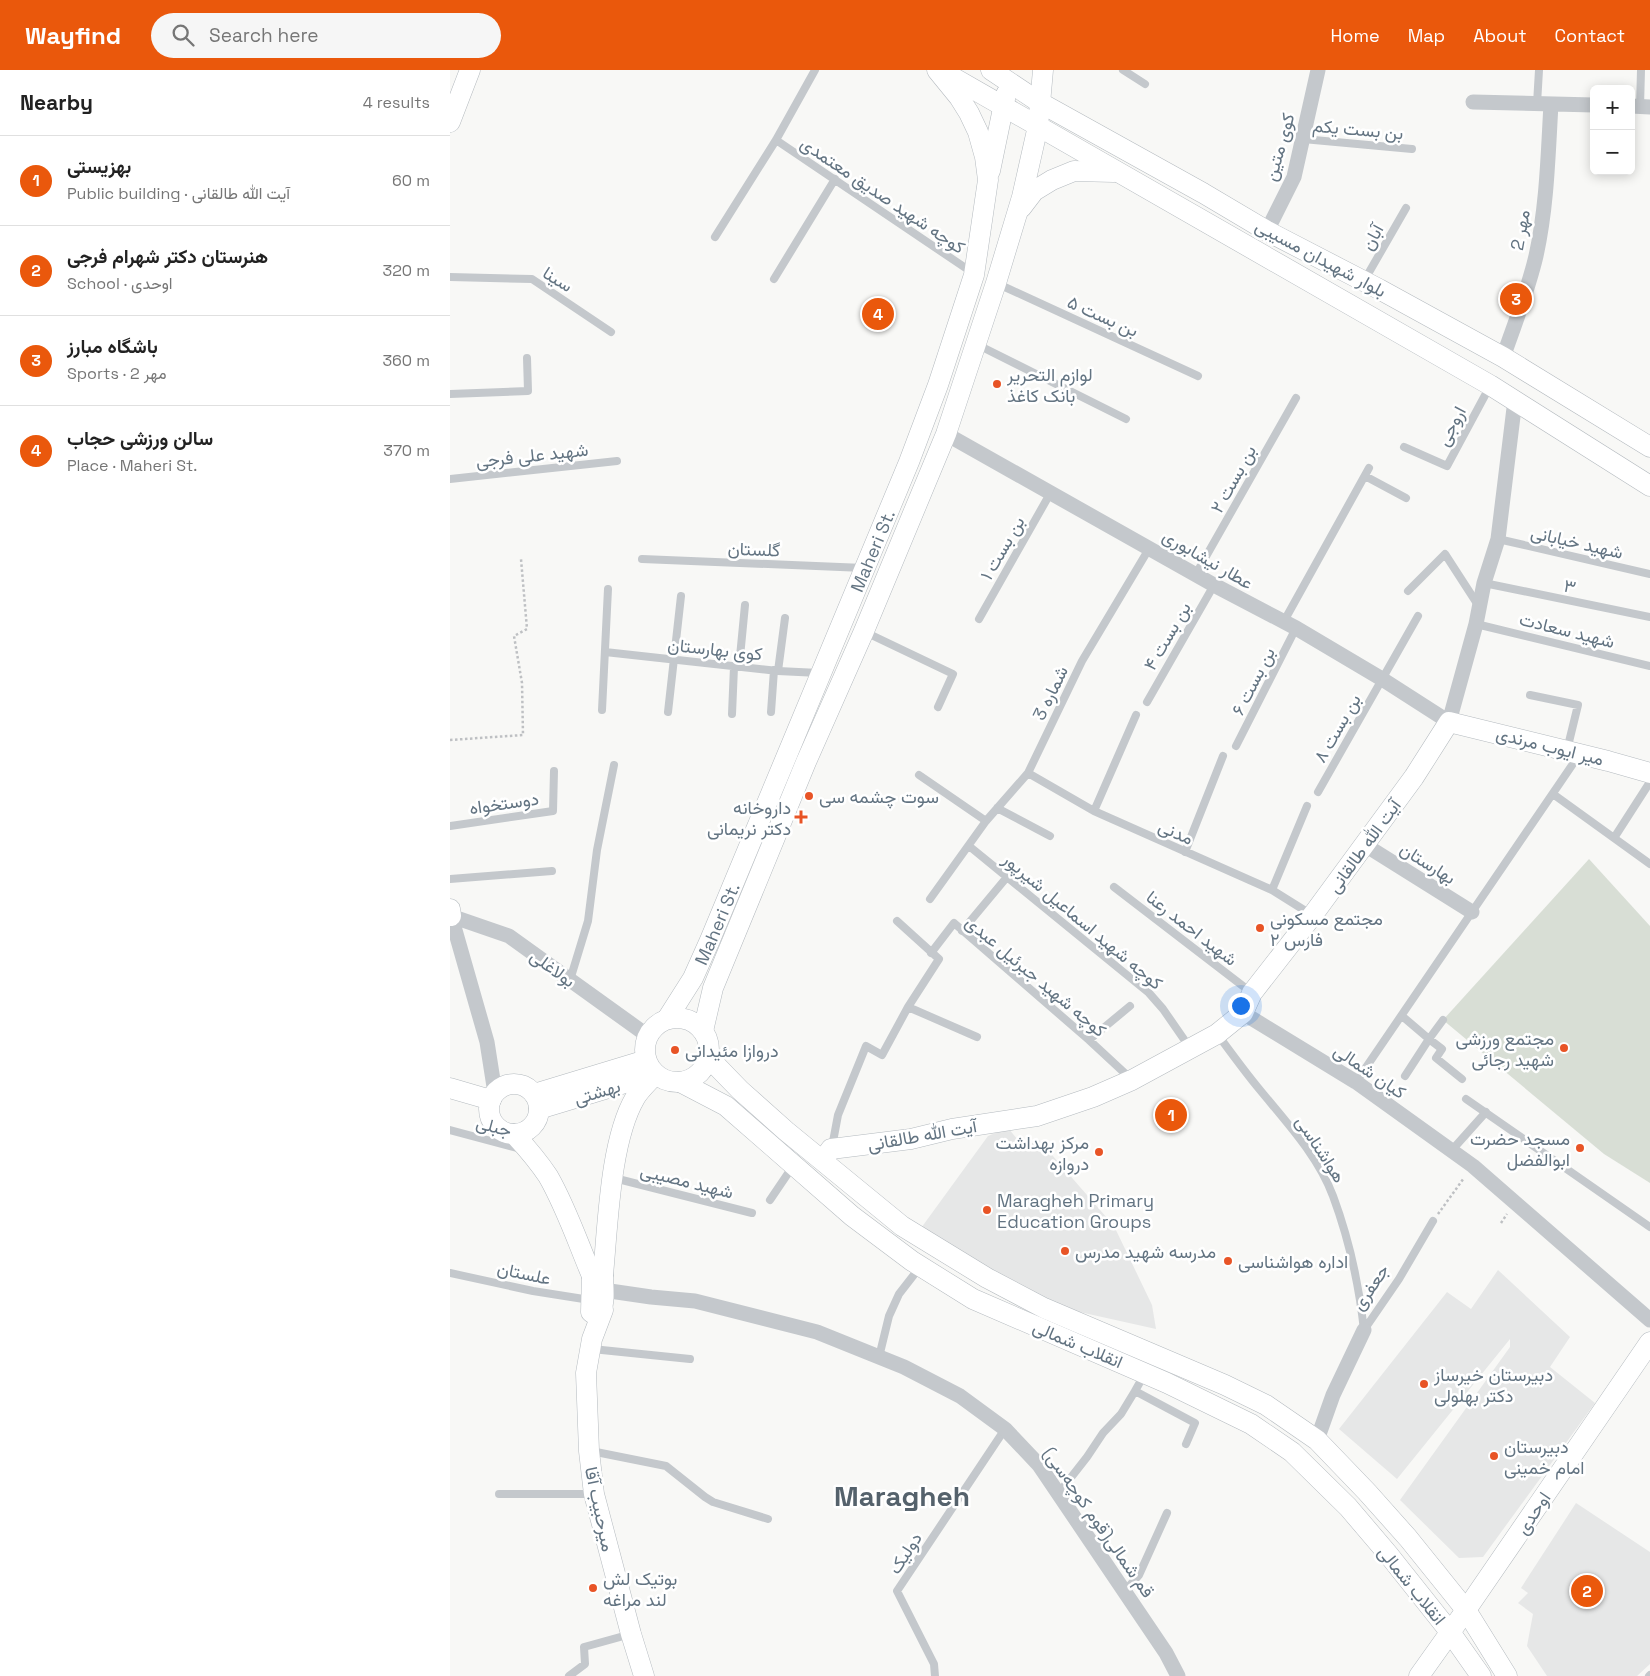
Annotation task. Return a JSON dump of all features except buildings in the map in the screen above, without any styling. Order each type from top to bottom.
[{"type":"street","points":[[450,122],[470,70]]},
{"type":"street","name":"بلوار شهیدان مسیبی","points":[[939,70],[1490,385],[1650,486]]},
{"type":"street","name":"Maheri St.","points":[[667,1019],[693,978],[909,462],[938,385],[974,275],[988,180],[985,157],[978,132],[969,113],[959,96],[939,70]]},
{"type":"street","name":"بلوار شهیدان مسیبی","points":[[991,70],[1009,76],[1039,102],[1203,193],[1267,231],[1364,281],[1502,357],[1650,447]]},
{"type":"street","name":"Maheri St.","points":[[703,1032],[713,988],[806,762],[864,631],[946,434],[1018,211],[1038,126],[1043,70]]},
{"type":"street","name":"کوی متین","points":[[1267,231],[1294,176],[1318,70]]},
{"type":"street","points":[[988,180],[1009,76]]},
{"type":"street","points":[[1473,102],[1590,106]]},
{"type":"street","name":"مهر 2","points":[[1502,357],[1519,313],[1536,256],[1547,186],[1544,104]]},
{"type":"street","points":[[1098,161],[1098,151],[1102,145],[1110,142]]},
{"type":"street","name":"بلوار شهیدان مسیبی","points":[[1018,211],[1034,190],[1074,171],[1116,172]]},
{"type":"street","points":[[974,275],[979,272],[988,272],[994,278],[996,284]]},
{"type":"street","name":"آیت الله طالقانی","points":[[827,1154],[952,1129],[1036,1116],[1093,1097],[1132,1080],[1217,1034],[1242,1013],[1252,993],[1312,916],[1414,778],[1449,722],[1476,624],[1484,583],[1498,539],[1515,400]]},
{"type":"street","name":"عطار نیشابوری","points":[[946,434],[1382,679],[1449,722]]},
{"type":"street","name":"میر ایوب مرندی","points":[[1449,722],[1574,752],[1650,773]]},
{"type":"street","name":"بهارستان","points":[[1364,845],[1472,912]]},
{"type":"street","name":"بولاغلی","points":[[450,912],[509,936],[648,1036]]},
{"type":"street","name":"بولاغلی","points":[[450,912],[487,1042],[493,1096]]},
{"type":"street","name":"کیان شمالی","points":[[1242,1013],[1356,1082],[1452,1150],[1473,1166],[1650,1320]]},
{"type":"street","points":[[667,1019],[687,1020],[696,1024],[703,1032],[709,1048],[708,1057],[704,1067],[698,1074],[689,1080],[680,1082],[666,1081],[651,1067],[645,1044],[648,1036],[659,1023],[667,1019]]},
{"type":"street","name":"انقلاب شمالی","points":[[708,1057],[740,1090],[786,1131],[827,1154],[849,1184],[902,1226],[987,1278],[1044,1308],[1225,1385],[1266,1405],[1317,1440],[1408,1538],[1466,1610],[1499,1675]]},
{"type":"street","name":"بهشتی","points":[[537,1102],[651,1067]]},
{"type":"street","name":"میرحبیب آقا","points":[[644,1676],[594,1494],[589,1451],[586,1373],[613,1178],[622,1127],[651,1067]]},
{"type":"street","name":"انقلاب شمالی","points":[[680,1082],[726,1106],[852,1216],[920,1267],[973,1299],[1144,1373],[1251,1424],[1292,1452],[1348,1507],[1388,1554],[1450,1632],[1481,1676]]},
{"type":"street","points":[[514,1134],[528,1129],[538,1117],[537,1102],[522,1085],[515,1084],[507,1085],[493,1096],[489,1108],[490,1116],[493,1123],[499,1129],[514,1134],[548,1176],[561,1202],[597,1294]]},
{"type":"street","points":[[450,1088],[493,1096]]},
{"type":"street","name":"قم شمالی(قوم کوچه‌سی)","points":[[597,1294],[695,1301],[817,1332],[904,1367],[960,1396],[1005,1428],[1039,1465],[1166,1653],[1178,1676]]},
{"type":"street","name":"جعفری","points":[[1317,1440],[1333,1395],[1364,1330]]},
{"type":"street","name":"اوحدی","points":[[1450,1632],[1650,1342]]},
{"type":"street","points":[[1388,1554],[1397,1556],[1405,1552],[1408,1546],[1408,1538]]},
{"type":"street","points":[[1419,1676],[1450,1632]]},
{"type":"lane","points":[[715,237],[776,140],[815,70]]},
{"type":"lane","points":[[1123,70],[1144,84]]},
{"type":"lane","points":[[1539,70],[1544,104]]},
{"type":"lane","points":[[1640,107],[1641,70]]},
{"type":"lane","name":"بن بست یکم","points":[[1303,139],[1412,149]]},
{"type":"lane","name":"کوچه شهید صدیق معتمدی","points":[[776,140],[974,275]]},
{"type":"lane","points":[[774,279],[834,179]]},
{"type":"lane","name":"آبان","points":[[1364,281],[1406,208]]},
{"type":"lane","name":"سینا","points":[[450,277],[532,279],[611,332]]},
{"type":"lane","name":"بن بست ۵","points":[[996,284],[1198,376]]},
{"type":"lane","points":[[976,344],[1126,419]]},
{"type":"lane","points":[[450,394],[528,391],[527,358]]},
{"type":"lane","name":"اروجی","points":[[1404,446],[1447,466],[1490,385]]},
{"type":"lane","name":"بن بست ۲","points":[[1196,574],[1296,398]]},
{"type":"lane","name":"شهید علی فرجی","points":[[450,479],[617,461]]},
{"type":"lane","points":[[1289,626],[1370,468]]},
{"type":"lane","points":[[1365,476],[1406,498]]},
{"type":"lane","name":"بن بست ۱","points":[[979,619],[1051,492]]},
{"type":"lane","name":"شهید خیابانی","points":[[1498,539],[1650,574]]},
{"type":"lane","name":"شماره 3","points":[[930,899],[986,821],[1028,773],[1082,661],[1150,547]]},
{"type":"lane","points":[[1408,591],[1445,554],[1479,607]]},
{"type":"lane","name":"گلستان","points":[[642,559],[865,568]]},
{"type":"lane","name":"۳","points":[[1484,583],[1650,617]]},
{"type":"lane","name":"بن بست ۴","points":[[1147,702],[1214,585]]},
{"type":"lane","points":[[602,710],[608,589]]},
{"type":"lane","points":[[668,712],[681,596]]},
{"type":"lane","points":[[732,714],[745,605]]},
{"type":"lane","name":"بن بست ۸","points":[[1318,792],[1418,616]]},
{"type":"lane","points":[[771,712],[785,618]]},
{"type":"lane","name":"شهید سعادت","points":[[1476,624],[1650,666]]},
{"type":"lane","name":"بن بست ۶","points":[[1236,746],[1289,626]]},
{"type":"lane","points":[[864,631],[953,674],[938,708]]},
{"type":"lane","name":"کوی بهارستان","points":[[605,652],[776,671],[821,673]]},
{"type":"lane","points":[[1356,1082],[1553,794],[1574,752],[1578,705],[1530,695]]},
{"type":"lane","points":[[1094,811],[1136,715]]},
{"type":"lane","points":[[1185,852],[1222,756]]},
{"type":"lane","points":[[570,980],[588,921],[597,850],[614,765]]},
{"type":"lane","name":"دوستخواه","points":[[450,826],[552,811],[554,771]]},
{"type":"lane","name":"مدنی","points":[[1028,773],[1094,811],[1272,890],[1312,916]]},
{"type":"lane","points":[[919,775],[986,821]]},
{"type":"lane","points":[[1614,838],[1650,782]]},
{"type":"lane","points":[[1553,794],[1650,864]]},
{"type":"lane","points":[[1272,890],[1307,806]]},
{"type":"lane","points":[[998,808],[1050,836]]},
{"type":"lane","name":"کوچه شهید اسماعیل شیرپور","points":[[969,846],[1149,993],[1190,1048]]},
{"type":"lane","points":[[450,879],[552,872]]},
{"type":"lane","points":[[962,932],[1007,877]]},
{"type":"lane","name":"شهید احمد رعنا","points":[[1114,887],[1252,993]]},
{"type":"lane","points":[[827,1154],[838,1115],[866,1046],[882,1055],[908,1007],[939,959],[897,921]]},
{"type":"lane","name":"کوچه شهید جبرئیل عبدی","points":[[931,952],[954,923],[962,932],[1089,1040],[1132,1080]]},
{"type":"lane","points":[[1089,1040],[1130,1006]]},
{"type":"lane","points":[[908,1007],[977,1036]]},
{"type":"lane","points":[[1402,1016],[1442,1049],[1436,1058],[1462,1080]]},
{"type":"lane","points":[[1405,1076],[1443,1020]]},
{"type":"lane","name":"هواشناسی","points":[[1217,1034],[1295,1133],[1316,1164],[1333,1195],[1349,1246],[1360,1293],[1364,1330]]},
{"type":"lane","points":[[1466,1099],[1650,1227]]},
{"type":"lane","points":[[1452,1150],[1486,1112]]},
{"type":"lane","name":"جبلی","points":[[450,1130],[530,1152]]},
{"type":"lane","points":[[770,1200],[794,1165]]},
{"type":"lane","name":"شهید مصیبی","points":[[613,1178],[752,1213]]},
{"type":"lane","name":"جعفری","points":[[1364,1330],[1399,1279],[1433,1221]]},
{"type":"lane","points":[[878,1357],[889,1316],[899,1294],[920,1267]]},
{"type":"lane","name":"علستان","points":[[450,1273],[533,1291],[597,1294]]},
{"type":"lane","points":[[591,1344],[690,1359]]},
{"type":"lane","points":[[1058,1494],[1103,1433],[1120,1414],[1144,1373]]},
{"type":"lane","points":[[1135,1391],[1195,1423],[1186,1444]]},
{"type":"lane","name":"دولیک","points":[[936,1676],[934,1664],[898,1591],[1005,1428]]},
{"type":"lane","points":[[589,1451],[666,1466],[704,1497],[768,1519]]},
{"type":"lane","points":[[499,1494],[594,1494]]},
{"type":"lane","points":[[1124,1592],[1139,1575],[1167,1513]]},
{"type":"lane","points":[[570,1676],[585,1664],[584,1647],[631,1634]]},
{"type":"path","points":[[450,740],[523,735],[522,683],[514,636],[527,629],[521,559]]},
{"type":"path","points":[[1433,1221],[1473,1166]]},
{"type":"shaded area","name":"مجتمع ورزشی شهید رجائی","points":[[1589,859],[1650,926],[1650,1183],[1604,1154],[1443,1020]]},
{"type":"shaded area","points":[[1008,1128],[1024,1147],[1039,1140],[1114,1226],[1152,1305],[1156,1329],[1048,1305],[916,1235],[988,1136]]},
{"type":"shaded area","points":[[1498,1270],[1570,1337],[1550,1367],[1595,1403],[1483,1557],[1459,1558],[1400,1500],[1510,1347],[1510,1339],[1397,1479],[1339,1429],[1447,1292],[1471,1309]]},
{"type":"shaded area","points":[[1576,1503],[1650,1552],[1650,1664],[1637,1676],[1547,1676],[1527,1646],[1533,1614],[1518,1603],[1528,1593],[1521,1588]]},
{"type":"place","name":"باشگاه مبارز","points":[[1516,299]]},
{"type":"place","name":"سالن ورزشی حجاب","points":[[878,314]]},
{"type":"place","name":"لوازم التحریر بانک کاغذ","points":[[997,384]]},
{"type":"place","name":"سوت چشمه سی","points":[[809,796]]},
{"type":"place","name":"داروخانه دكتر نریمانی","points":[[801,817]]},
{"type":"place","name":"مجتمع مسکونی فارس ۲","points":[[1260,928]]},
{"type":"place","name":"مجتمع ورزشی شهید رجائی","points":[[1564,1048]]},
{"type":"place","name":"دروازا مئیدانی","points":[[675,1050]]},
{"type":"place","name":"بهزیستی","points":[[1171,1115]]},
{"type":"place","name":"مسجد حضرت ابوالفضل","points":[[1580,1148]]},
{"type":"place","name":"مرکز بهداشت دروازه","points":[[1099,1152]]},
{"type":"place","name":"Maragheh Primary Education Groups","points":[[987,1210]]},
{"type":"place","name":"مدرسه شهید مدرس","points":[[1065,1251]]},
{"type":"place","name":"اداره هواشناسی","points":[[1228,1261]]},
{"type":"place","name":"دبیرستان خیرساز دکتر بهلولی","points":[[1424,1384]]},
{"type":"place","name":"دبیرستان امام خمینی","points":[[1494,1456]]},
{"type":"place","name":"بوتیک لش لند مراغه","points":[[593,1588]]},
{"type":"place","name":"هنرستان دکتر شهرام فرجی","points":[[1587,1591]]},
{"type":"district","name":"Maragheh","points":[[902,1496]]}]
